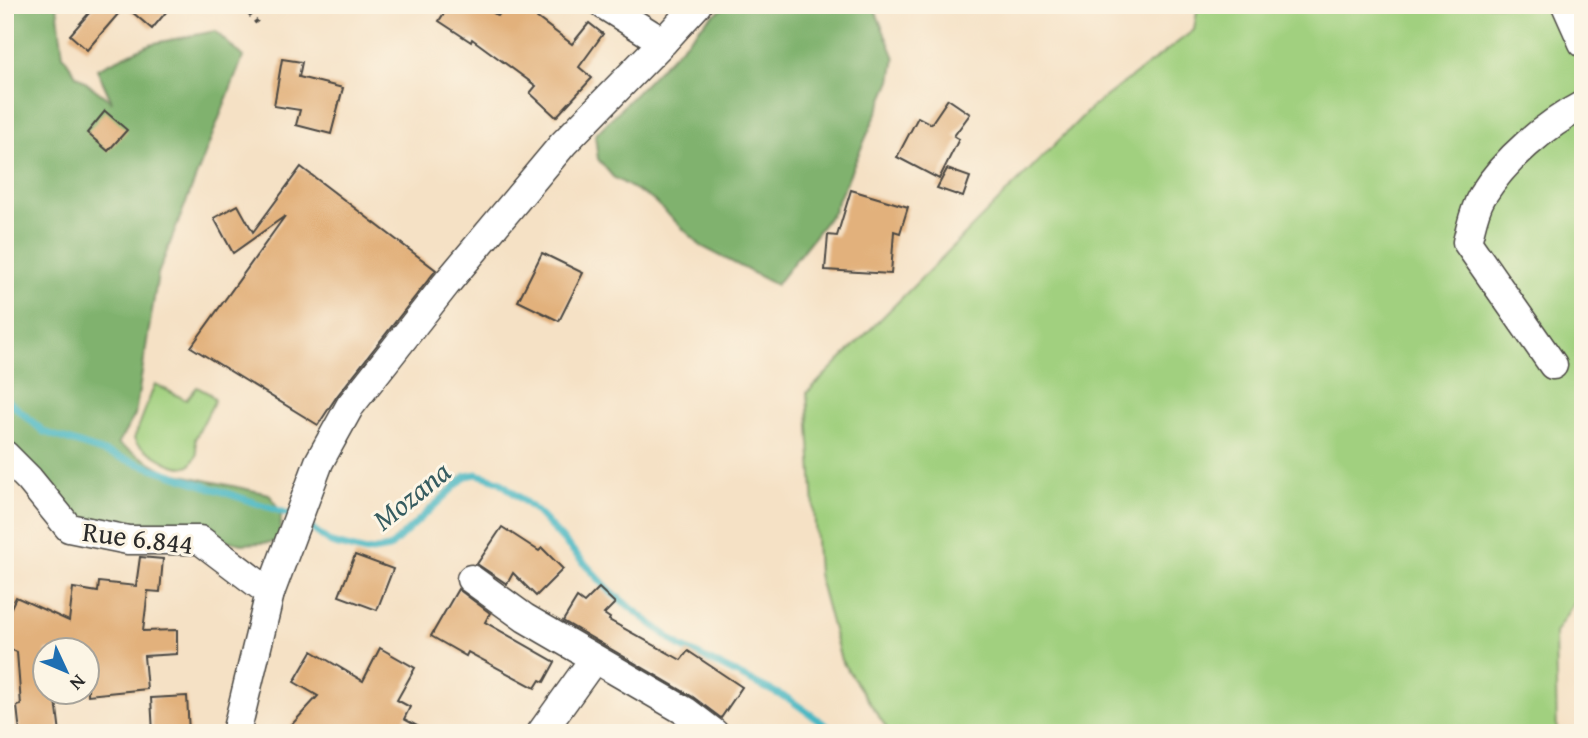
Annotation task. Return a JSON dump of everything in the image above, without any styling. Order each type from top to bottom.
[{"type":"street","points":[[604,5],[663,42]]},
{"type":"street","points":[[236,733],[271,593],[319,461],[350,406],[446,284],[563,144],[697,5]]},
{"type":"street","points":[[1566,5],[1583,43]]},
{"type":"street","points":[[1553,365],[1467,242],[1481,198],[1507,164],[1560,117],[1583,105]]},
{"type":"street","name":"Rue 6.844","points":[[5,455],[29,479],[69,528],[128,540],[200,540],[271,593]]},
{"type":"street","points":[[471,579],[525,618],[685,711],[714,733]]},
{"type":"street","points":[[541,733],[594,659]]},
{"type":"path","points":[[242,5],[257,23]]},
{"type":"green space","points":[[5,5],[57,5],[63,55],[76,75],[112,102],[97,69],[150,44],[215,31],[243,57],[158,274],[135,415],[118,444],[168,472],[269,494],[281,513],[280,542],[242,544],[157,525],[76,521],[5,450]]},
{"type":"green space","points":[[728,5],[873,5],[895,58],[891,81],[833,212],[776,285],[701,246],[653,200],[613,177],[598,159],[595,135],[709,18]]},
{"type":"green space","points":[[1198,5],[1583,5],[1583,588],[1555,633],[1557,733],[890,733],[841,660],[818,574],[807,393],[1092,107],[1194,30]]},
{"type":"green space","points":[[155,384],[186,400],[197,387],[215,400],[195,439],[197,455],[190,466],[170,464],[137,444],[134,439]]},
{"type":"building","points":[[96,5],[172,5],[152,29],[125,6],[87,50],[70,35]]},
{"type":"building","points":[[449,5],[481,5],[498,16],[506,5],[520,5],[572,44],[589,23],[603,34],[579,67],[592,78],[556,117],[530,93],[536,86],[472,39],[471,42],[439,21]]},
{"type":"building","points":[[282,59],[302,62],[299,77],[343,88],[331,134],[296,125],[300,110],[274,106]]},
{"type":"building","points":[[948,99],[970,114],[954,136],[959,139],[939,179],[897,157],[918,117],[931,124]]},
{"type":"building","points":[[105,111],[127,130],[108,151],[87,133]]},
{"type":"building","points":[[301,167],[436,270],[337,396],[318,425],[191,347],[285,216],[233,253],[214,218],[238,205],[253,232]]},
{"type":"building","points":[[947,169],[970,177],[963,197],[937,188]]},
{"type":"building","points":[[851,190],[908,207],[900,233],[894,231],[891,274],[825,270],[828,235],[837,236]]},
{"type":"building","points":[[542,253],[583,273],[559,321],[518,301]]},
{"type":"building","points":[[502,527],[539,551],[542,548],[563,569],[536,596],[513,573],[507,584],[477,564]]},
{"type":"building","points":[[355,555],[393,569],[377,610],[339,596]]},
{"type":"building","points":[[140,557],[163,559],[160,592],[148,591],[143,631],[177,630],[177,654],[144,656],[147,689],[102,694],[102,636],[32,636],[32,706],[57,706],[60,733],[20,733],[17,652],[5,647],[5,620],[16,597],[69,621],[73,588],[98,592],[99,582],[136,586]]},
{"type":"building","points":[[599,588],[615,603],[604,614],[609,620],[681,660],[688,651],[742,687],[721,718],[693,697],[563,621],[577,598],[584,603]]},
{"type":"building","points":[[458,589],[490,613],[485,622],[555,662],[544,682],[540,680],[535,688],[468,652],[466,656],[431,636]]},
{"type":"building","points":[[380,648],[415,668],[397,700],[410,707],[404,719],[430,733],[284,733],[318,696],[294,682],[312,651],[363,681]]},
{"type":"building","points":[[187,696],[189,733],[153,733],[151,698]]},
{"type":"waterway","name":"Mozana","points":[[5,398],[44,432],[292,515]]},
{"type":"waterway","name":"Mozana","points":[[302,521],[331,543],[366,552],[389,548],[466,476],[477,474],[499,481],[536,511],[612,593],[681,647],[789,699],[837,733]]}]
